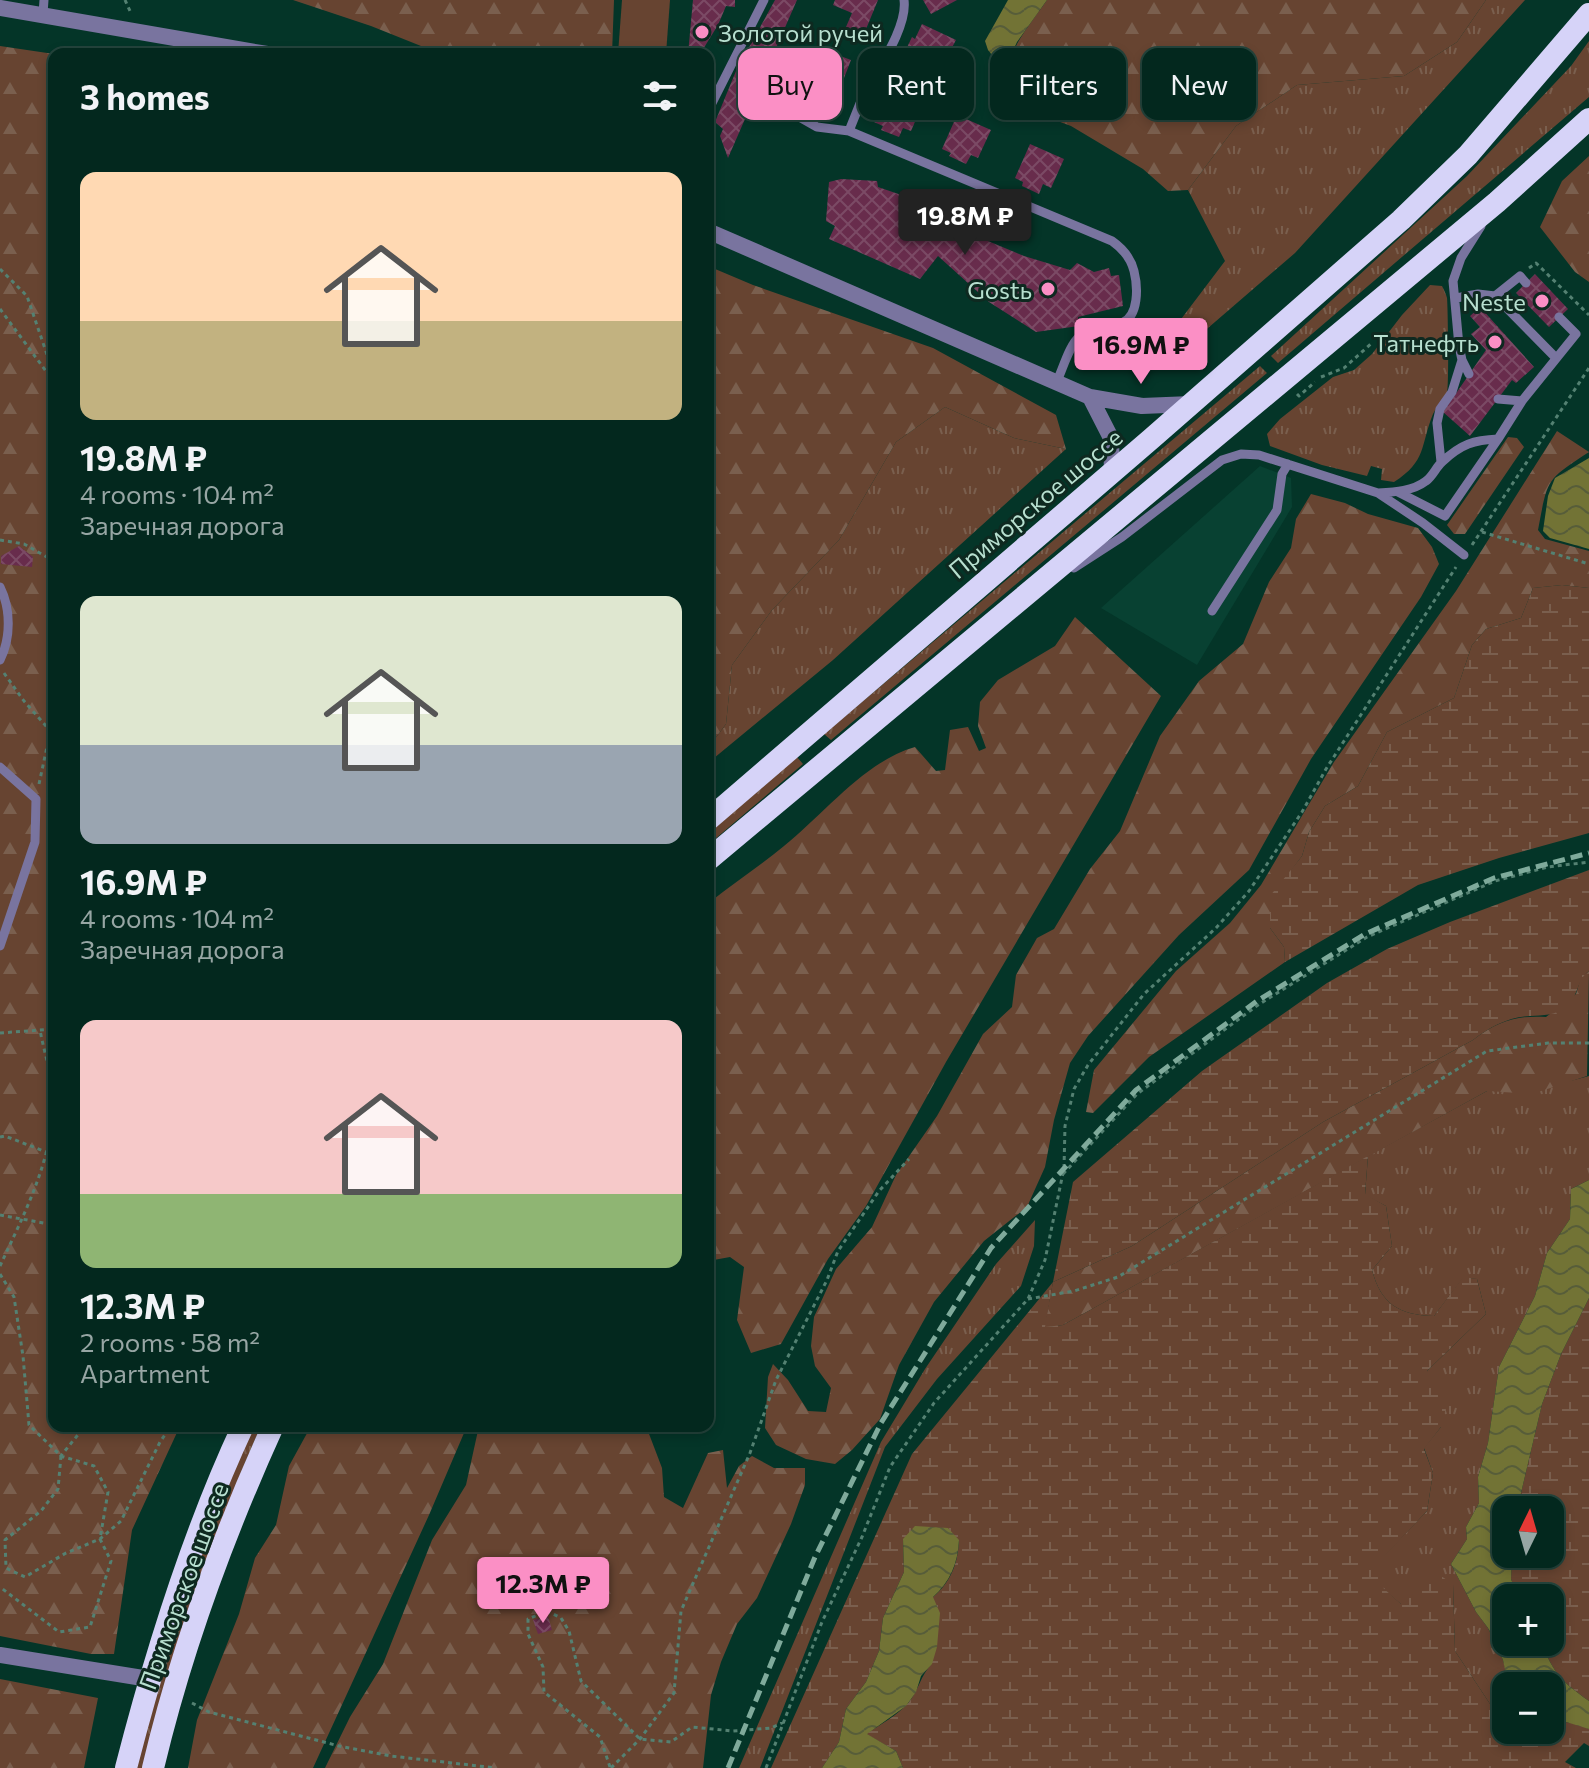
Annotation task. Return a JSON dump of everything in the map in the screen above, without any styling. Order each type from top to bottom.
[{"type":"highway","name":"Приморское шоссе","points":[[714,815],[1191,404],[1435,187],[1477,145],[1586,21]]},
{"type":"highway","points":[[714,855],[1497,202],[1589,119]]},
{"type":"highway","points":[[803,737],[824,762]]},
{"type":"highway","name":"Приморское шоссе","points":[[126,1768],[149,1679],[217,1481],[240,1432]]},
{"type":"highway","name":"Приморское шоссе","points":[[153,1768],[171,1692],[245,1488],[270,1432]]},
{"type":"street","points":[[0,8],[44,7],[239,48]]},
{"type":"street","points":[[714,234],[1090,397],[1142,406],[1191,404]]},
{"type":"street","points":[[1090,397],[1111,438],[1112,472]]},
{"type":"street","points":[[0,1655],[149,1679]]},
{"type":"lane","points":[[849,131],[860,102],[901,23],[904,0]]},
{"type":"lane","points":[[714,98],[765,2]]},
{"type":"lane","points":[[805,120],[817,127],[849,131],[1112,241],[1122,248],[1134,270],[1135,305],[1132,315],[1124,322],[1077,338],[1057,381]]},
{"type":"lane","points":[[1469,374],[1462,360],[1453,281],[1461,258],[1497,202]]},
{"type":"lane","points":[[1456,298],[1478,294],[1495,296],[1523,279]]},
{"type":"lane","points":[[1495,296],[1555,357]]},
{"type":"lane","points":[[1398,492],[1445,516],[1522,401],[1576,334],[1559,317]]},
{"type":"lane","points":[[1441,462],[1437,423],[1440,409],[1452,392],[1462,360]]},
{"type":"lane","points":[[1498,399],[1522,401]]},
{"type":"lane","points":[[1378,493],[1416,487],[1429,480],[1441,462],[1474,440],[1498,439]]},
{"type":"lane","points":[[1020,601],[1122,537],[1222,460],[1241,454],[1259,455],[1378,493],[1464,555]]},
{"type":"lane","points":[[1212,611],[1277,510],[1282,474],[1288,464]]},
{"type":"lane","points":[[0,587],[7,601],[7,645],[0,660]]},
{"type":"lane","points":[[0,767],[36,799],[35,842],[0,946]]},
{"type":"path","points":[[1523,279],[1536,263],[1589,315]]},
{"type":"path","points":[[0,269],[27,296],[48,357]]},
{"type":"path","points":[[0,309],[48,374]]},
{"type":"path","points":[[766,1768],[822,1622],[862,1537],[890,1467],[934,1403],[1028,1299],[1045,1260],[1063,1174],[1065,1126],[1074,1089],[1088,1065],[1144,994],[1216,928],[1249,891],[1464,555],[1589,368]]},
{"type":"path","points":[[1482,532],[1589,564]]},
{"type":"path","points":[[0,540],[24,544],[48,558]]},
{"type":"path","points":[[0,668],[48,728]]},
{"type":"path","points":[[36,799],[48,750]]},
{"type":"path","points":[[1063,1174],[1137,1094],[1258,1005],[1367,937],[1495,881],[1548,867],[1589,862]]},
{"type":"path","points":[[0,1033],[48,1029]]},
{"type":"path","points":[[40,1030],[48,1069]]},
{"type":"path","points":[[1028,1299],[1074,1291],[1118,1277],[1487,1051],[1548,1043],[1587,1044],[1589,1050]]},
{"type":"path","points":[[0,1137],[5,1136],[47,1152]]},
{"type":"path","points":[[0,1266],[21,1221],[48,1146]]},
{"type":"path","points":[[784,1722],[771,1728],[733,1731],[692,1727],[671,1742],[640,1739],[581,1681],[569,1631],[561,1618],[547,1611],[528,1619],[528,1634],[543,1667],[544,1692],[600,1737],[611,1768],[640,1739],[674,1693],[681,1611],[750,1453],[776,1380],[838,1251],[879,1191],[909,1159]]},
{"type":"path","points":[[0,1215],[48,1224]]},
{"type":"path","points":[[0,1274],[14,1297],[29,1425],[61,1456],[94,1466],[108,1492],[100,1539],[111,1561],[90,1627],[59,1632],[0,1587]]},
{"type":"path","points":[[80,1432],[61,1456],[58,1489],[41,1511],[5,1540],[6,1568],[25,1577],[66,1553],[100,1539],[121,1521],[167,1432]]},
{"type":"path","points":[[171,1692],[209,1712],[339,1746],[391,1756],[496,1768]]},
{"type":"shaded area","points":[[1260,466],[1291,478],[1292,507],[1197,665],[1101,608]]},
{"type":"green space","points":[[293,0],[614,0],[612,48],[426,48]]},
{"type":"green space","points":[[622,0],[670,0],[666,48],[618,48]]},
{"type":"green space","points":[[1047,0],[1486,0],[1457,42],[1404,76],[1297,85],[1256,113],[1256,48],[1142,48],[1142,120],[1245,120],[1236,126],[1188,190],[1168,191],[1143,169],[1071,126],[1055,120],[1126,120],[1126,48],[1015,48]]},
{"type":"green space","points":[[1486,0],[1525,0],[1295,253],[1186,347],[1162,350],[1166,339],[1225,261],[1188,190],[1236,126],[1245,120],[1256,120],[1256,113],[1297,85],[1404,76],[1457,42]]},
{"type":"green space","points":[[1589,41],[1589,97],[1278,363],[1271,356],[1467,176],[1571,66]]},
{"type":"green space","points":[[0,46],[48,53],[48,1432],[177,1432],[132,1530],[114,1654],[91,1654],[0,1636]]},
{"type":"green space","points":[[1589,156],[1589,282],[1575,272],[1540,227],[1562,181]]},
{"type":"green space","points":[[714,269],[933,348],[1056,415],[1066,449],[1014,438],[945,407],[896,442],[839,540],[772,610],[732,665],[726,724],[714,740]]},
{"type":"green space","points":[[1430,285],[1442,286],[1447,298],[1448,388],[1433,414],[1421,452],[1412,467],[1394,482],[1381,480],[1382,469],[1371,466],[1367,476],[1322,465],[1270,446],[1267,434],[1280,419],[1333,377],[1354,370],[1372,354]]},
{"type":"green space","points":[[1260,366],[1267,373],[831,740],[824,734]]},
{"type":"green space","points":[[945,407],[1014,438],[1066,449],[833,660],[714,758],[714,740],[726,724],[732,665],[772,610],[839,540],[896,442]]},
{"type":"green space","points":[[1557,431],[1589,452],[1551,482],[1538,530],[1545,539],[1589,551],[1589,588],[1562,585],[1533,588],[1521,618],[1486,629],[1472,645],[1454,698],[1387,732],[1358,786],[1325,806],[1309,832],[1302,856],[1287,876],[1270,928],[1284,947],[1285,962],[1149,1057],[1093,1113],[1086,1112],[1094,1070],[1176,971],[1230,923],[1261,885],[1334,762],[1456,591]]},
{"type":"green space","points":[[1508,437],[1517,438],[1524,447],[1465,534],[1454,534],[1447,525]]},
{"type":"green space","points":[[1311,494],[1418,528],[1432,547],[1439,564],[1421,597],[1311,759],[1249,870],[1179,935],[1088,1036],[1070,1063],[1045,1167],[1027,1207],[984,1241],[934,1302],[899,1365],[880,1419],[835,1464],[806,1459],[776,1445],[765,1428],[768,1377],[773,1364],[788,1380],[808,1411],[826,1412],[831,1388],[815,1366],[811,1346],[814,1317],[836,1269],[872,1227],[896,1175],[937,1116],[983,1034],[1012,1007],[1016,975],[1037,938],[1054,929],[1090,869],[1120,831],[1160,736],[1199,681],[1243,644],[1269,582],[1291,548],[1296,519]]},
{"type":"green space","points":[[1562,585],[1589,588],[1589,833],[1418,885],[1285,962],[1284,947],[1270,928],[1270,896],[1302,856],[1309,832],[1325,806],[1358,786],[1387,732],[1454,698],[1472,645],[1486,629],[1521,618],[1533,588]]},
{"type":"green space","points":[[1075,617],[1161,696],[946,1062],[866,1206],[828,1259],[781,1344],[751,1353],[737,1320],[744,1267],[730,1257],[714,1260],[714,899],[784,846],[862,776],[897,754],[915,747],[936,771],[945,770],[950,730],[968,727],[979,751],[986,748],[978,726],[980,702],[998,680],[1055,646]]},
{"type":"green space","points":[[797,757],[803,764],[714,840],[714,829]]},
{"type":"green space","points":[[1589,870],[1589,971],[1566,1007],[1553,1014],[1514,1018],[1493,1027],[1323,1122],[1132,1246],[1053,1282],[1073,1182],[1202,1071],[1327,983],[1387,949]]},
{"type":"green space","points":[[1589,971],[1587,1076],[1532,1094],[1487,1091],[1063,1325],[1044,1328],[1053,1282],[1132,1246],[1323,1122],[1490,1029],[1525,1017],[1546,1017],[1576,994],[1581,977]]},
{"type":"green space","points":[[1589,1076],[1589,1180],[1571,1189],[1570,1219],[1547,1253],[1535,1296],[1499,1367],[1488,1443],[1478,1477],[1479,1503],[1466,1527],[1467,1539],[1451,1564],[1492,1637],[1492,1656],[1501,1656],[1503,1660],[1506,1672],[1492,1672],[1492,1707],[1455,1651],[1453,1584],[1402,1605],[1381,1587],[1380,1560],[1427,1511],[1433,1473],[1424,1448],[1441,1427],[1427,1371],[1486,1314],[1477,1279],[1463,1278],[1434,1316],[1401,1310],[1386,1299],[1372,1270],[1392,1246],[1386,1206],[1365,1195],[1368,1156],[1487,1091]]},
{"type":"green space","points":[[1368,1156],[1365,1194],[1386,1206],[1392,1246],[1372,1270],[1386,1299],[1401,1310],[1434,1316],[1463,1277],[1477,1279],[1486,1314],[1427,1371],[1450,1392],[1441,1427],[1424,1449],[1433,1473],[1427,1511],[1381,1560],[1381,1586],[1401,1604],[1429,1568],[1453,1584],[1455,1651],[1492,1707],[1492,1744],[1564,1744],[1564,1722],[1589,1729],[1589,1746],[1584,1743],[1565,1762],[1576,1768],[903,1768],[896,1751],[866,1734],[909,1702],[932,1663],[933,1597],[952,1572],[959,1540],[903,1539],[904,1572],[883,1618],[879,1651],[866,1682],[846,1709],[839,1742],[822,1768],[771,1768],[912,1454],[1053,1282],[1045,1327],[1063,1325]]},
{"type":"green space","points":[[1035,1220],[1034,1246],[1021,1286],[937,1379],[885,1447],[760,1768],[739,1768],[881,1442],[925,1369],[996,1264]]},
{"type":"green space","points":[[1589,1298],[1589,1701],[1564,1681],[1564,1672],[1556,1672],[1547,1656],[1564,1656],[1564,1584],[1513,1584],[1511,1579],[1511,1568],[1564,1568],[1564,1496],[1520,1496],[1542,1404],[1561,1354]]},
{"type":"green space","points":[[250,1432],[258,1432],[194,1594],[143,1768],[136,1768],[187,1594]]},
{"type":"green space","points":[[308,1432],[464,1432],[313,1768],[188,1768],[197,1720],[239,1614],[255,1558],[276,1525],[289,1466]]},
{"type":"green space","points":[[478,1432],[648,1432],[662,1468],[664,1497],[683,1508],[708,1453],[723,1450],[727,1488],[739,1466],[752,1456],[774,1468],[805,1468],[805,1485],[791,1524],[757,1598],[737,1624],[721,1662],[711,1695],[703,1768],[325,1768],[350,1717],[383,1664],[432,1540],[466,1485]]},
{"type":"green space","points":[[0,1679],[98,1698],[84,1768],[0,1768]]},
{"type":"water","points":[[1008,0],[1047,0],[1014,48],[990,48],[990,52],[985,41]]},
{"type":"water","points":[[1589,458],[1589,549],[1550,538],[1543,531],[1548,496],[1555,478]]},
{"type":"water","points":[[1589,1180],[1589,1298],[1561,1354],[1542,1404],[1520,1496],[1492,1496],[1492,1568],[1511,1568],[1513,1584],[1492,1584],[1492,1637],[1451,1564],[1467,1539],[1466,1527],[1479,1503],[1478,1477],[1488,1443],[1499,1367],[1535,1296],[1547,1253],[1570,1219],[1571,1189]]},
{"type":"water","points":[[915,1526],[948,1528],[959,1540],[952,1572],[933,1597],[940,1613],[932,1664],[921,1676],[916,1692],[906,1706],[867,1734],[896,1751],[903,1768],[822,1768],[839,1742],[846,1709],[866,1682],[879,1651],[883,1618],[904,1572],[903,1539]]},
{"type":"water","points":[[1501,1656],[1547,1656],[1556,1672],[1506,1672]]},
{"type":"water","points":[[1564,1681],[1589,1701],[1589,1729],[1564,1721]]},
{"type":"building","name":"Золотой ручей","points":[[693,0],[735,0],[735,7],[726,6],[704,48],[689,48]]},
{"type":"building","points":[[775,0],[797,0],[776,48],[749,48]]},
{"type":"building","points":[[835,0],[878,0],[864,34],[846,27],[852,13],[833,5]]},
{"type":"building","points":[[923,0],[957,0],[931,14]]},
{"type":"building","points":[[922,24],[956,40],[952,48],[907,48],[912,37],[915,39]]},
{"type":"building","points":[[842,57],[851,60],[842,83]]},
{"type":"building","points":[[738,67],[738,120],[745,120],[728,158],[720,136],[723,129],[715,122]]},
{"type":"building","points":[[916,120],[911,131],[903,128],[899,137],[881,130],[883,126],[874,122]]},
{"type":"building","points":[[955,120],[968,120],[991,130],[978,158],[971,155],[966,164],[942,149]]},
{"type":"building","points":[[1030,144],[1064,159],[1051,188],[1043,184],[1039,194],[1022,186],[1023,182],[1015,178]]},
{"type":"building","points":[[841,179],[877,181],[878,187],[916,200],[976,236],[1024,256],[1070,270],[1077,263],[1094,272],[1109,268],[1111,276],[1119,275],[1123,306],[1078,317],[1079,326],[1036,332],[989,302],[938,256],[920,279],[829,239],[835,226],[826,221],[829,182]]},
{"type":"building","name":"Neste","points":[[1535,274],[1568,309],[1549,327],[1516,293]]},
{"type":"building","points":[[1480,307],[1534,367],[1516,383],[1512,380],[1470,436],[1443,412],[1486,350],[1471,334],[1480,327],[1470,316]]},
{"type":"building","points":[[19,546],[33,557],[32,567],[1,564],[1,556]]},
{"type":"building","points":[[548,1616],[552,1630],[538,1634],[533,1620]]},
{"type":"railway","points":[[728,1768],[815,1557],[881,1423],[991,1248],[1136,1090],[1257,1001],[1365,934],[1494,878],[1589,853]]},
{"type":"place","name":"Золотой ручей","points":[[702,32]]},
{"type":"place","name":"Gostь","points":[[1048,289]]},
{"type":"place","name":"Neste","points":[[1542,301]]},
{"type":"place","name":"Татнефть","points":[[1495,342]]}]
